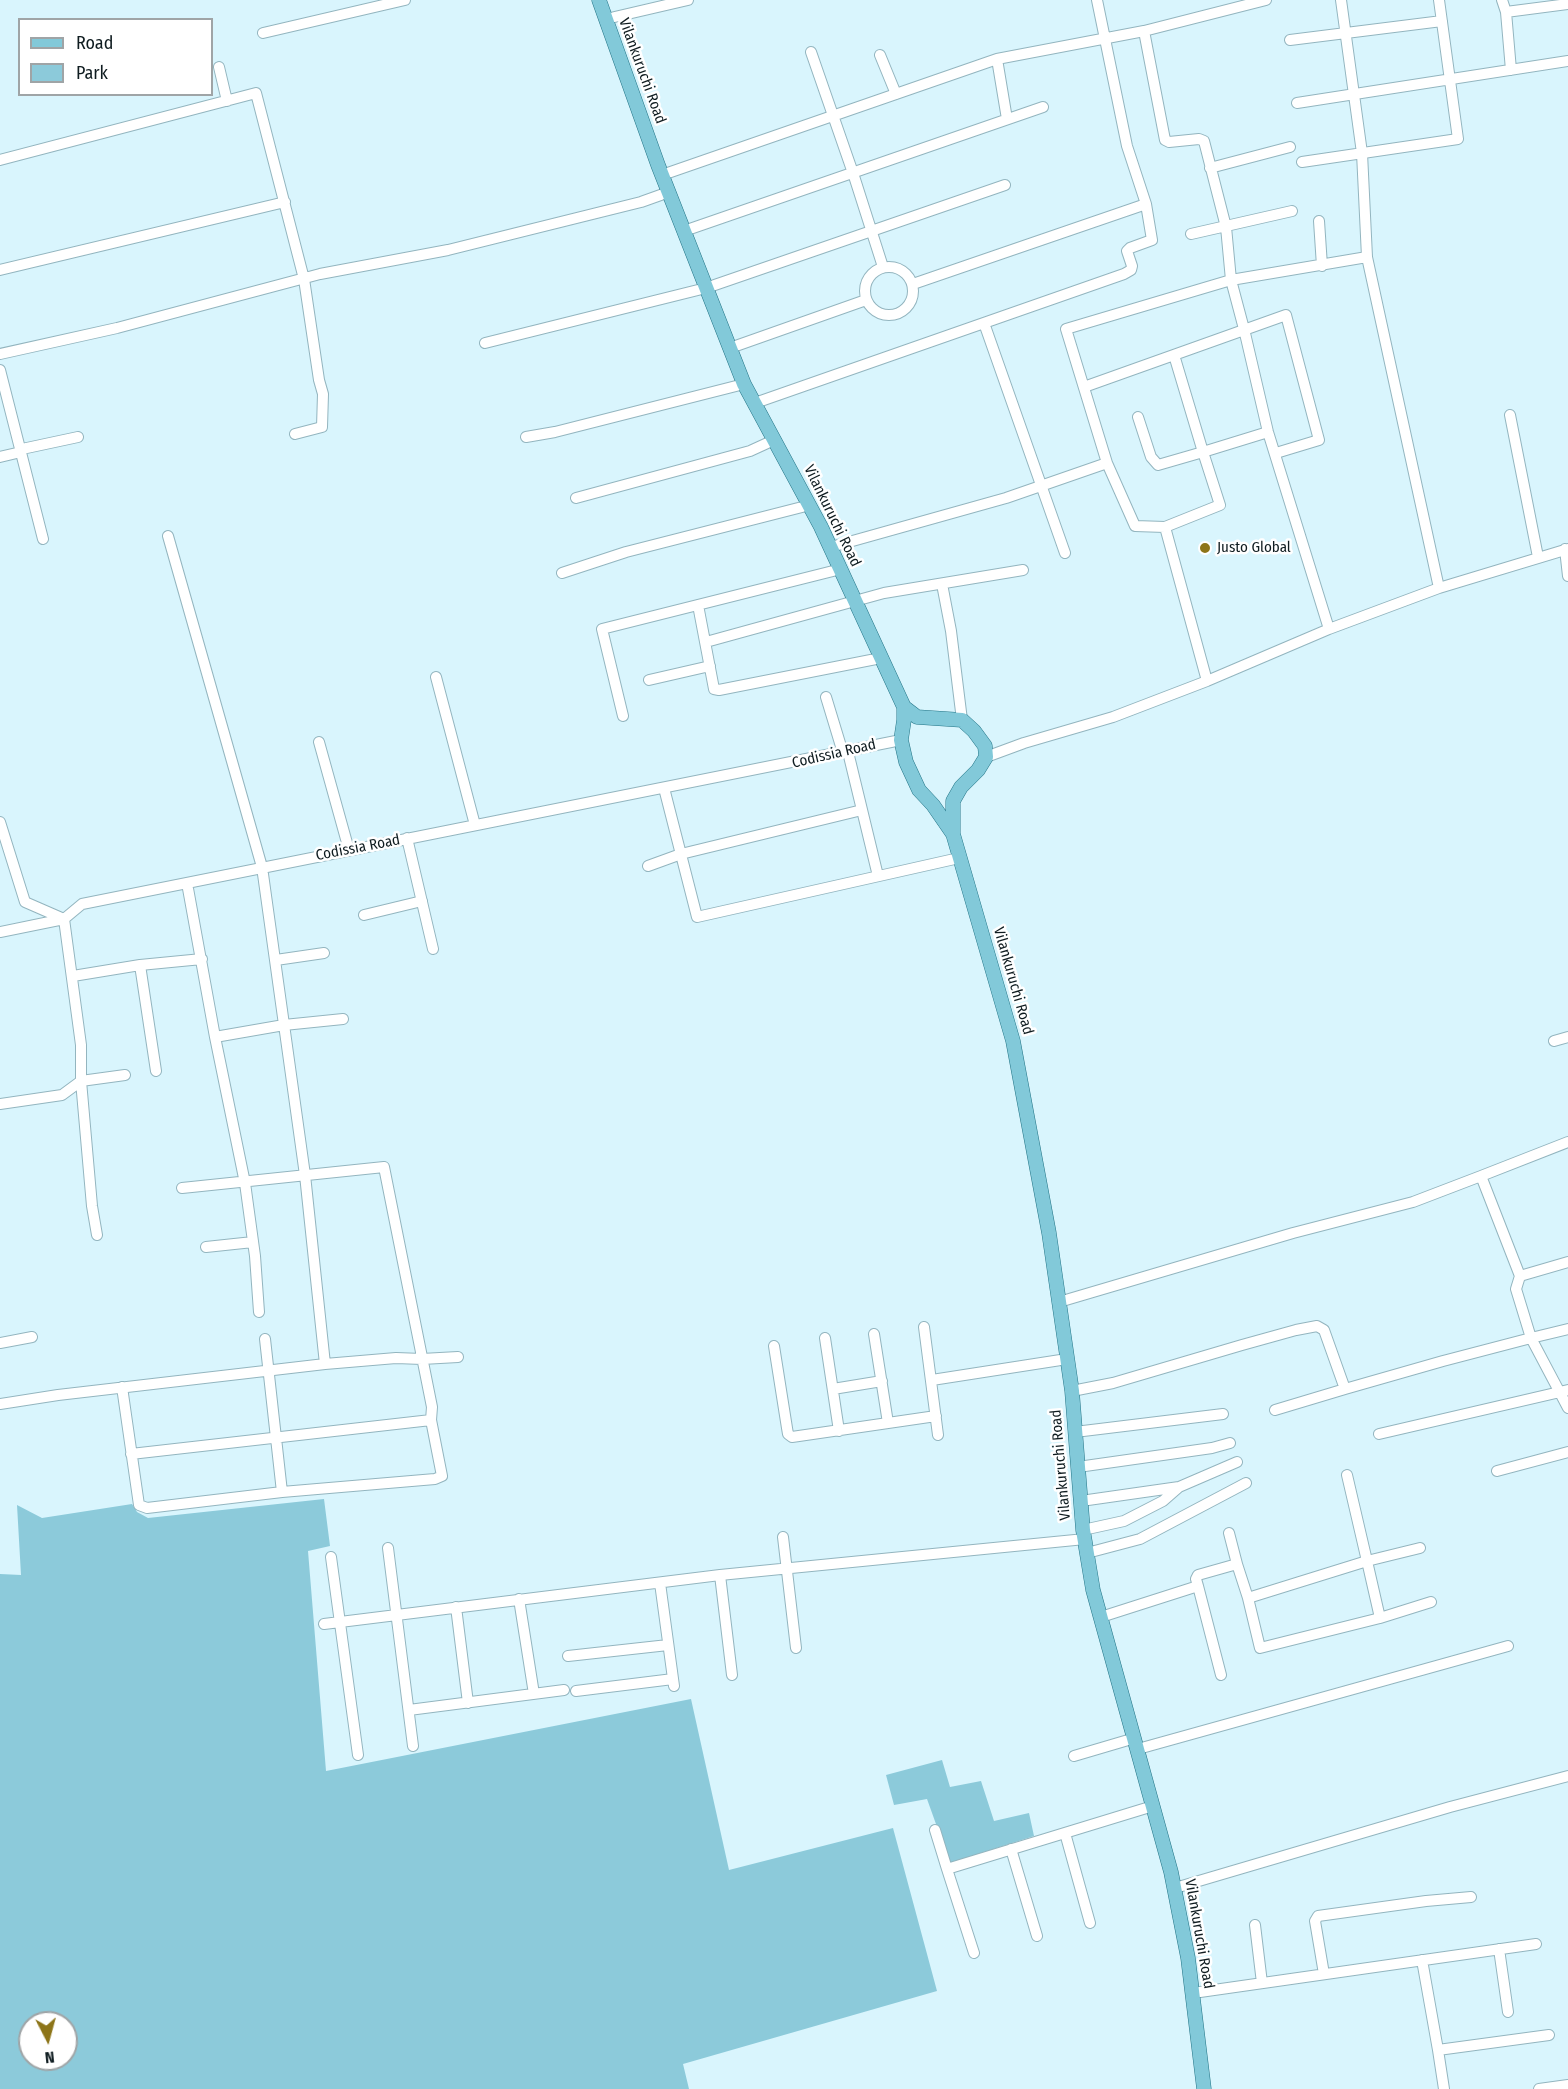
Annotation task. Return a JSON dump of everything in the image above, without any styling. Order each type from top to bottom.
[{"type":"main road","name":"Vilankuruchi Road","points":[[599,0],[662,175],[744,384],[831,547],[903,707]]},
{"type":"main road","points":[[903,707],[917,717],[962,720],[985,746],[986,757]]},
{"type":"main road","points":[[903,707],[901,740],[906,762],[919,790],[952,834]]},
{"type":"main road","name":"Vilankuruchi Road","points":[[986,757],[978,770],[961,787],[953,801],[952,834],[1013,1041],[1049,1233],[1068,1359],[1087,1553],[1101,1617],[1174,1888],[1188,1958],[1204,2089]]},
{"type":"street","points":[[263,33],[405,0]]},
{"type":"street","points":[[606,20],[688,0]]},
{"type":"street","points":[[754,403],[1131,270],[1132,266],[1127,251],[1152,240],[1146,204],[1127,146],[1097,0]]},
{"type":"street","points":[[662,175],[997,59],[1144,31],[1266,0]]},
{"type":"street","points":[[1341,0],[1362,153],[1367,257],[1439,588]]},
{"type":"street","points":[[1302,162],[1458,139],[1439,0]]},
{"type":"street","points":[[1502,0],[1506,12],[1511,70]]},
{"type":"street","points":[[1506,12],[1568,4]]},
{"type":"street","points":[[1290,40],[1442,21]]},
{"type":"street","points":[[1144,31],[1165,140],[1169,142],[1199,139],[1203,141],[1226,226],[1231,280],[1245,329],[1268,432],[1329,629]]},
{"type":"street","points":[[811,52],[883,267]]},
{"type":"street","points":[[880,55],[896,94]]},
{"type":"street","points":[[997,59],[1007,119]]},
{"type":"street","points":[[1297,103],[1511,70],[1568,64]]},
{"type":"street","points":[[219,67],[227,101]]},
{"type":"street","points":[[0,160],[256,93],[304,278],[319,380],[323,393],[322,427],[295,435]]},
{"type":"street","points":[[684,231],[1043,107]]},
{"type":"street","points":[[1210,168],[1290,147]]},
{"type":"street","points":[[485,343],[706,288],[1005,185]]},
{"type":"street","points":[[0,354],[117,328],[304,278],[448,250],[641,202],[669,192]]},
{"type":"street","points":[[0,270],[285,202]]},
{"type":"street","points":[[913,284],[1146,204]]},
{"type":"street","points":[[1191,234],[1292,211]]},
{"type":"street","points":[[1319,221],[1322,266]]},
{"type":"street","points":[[1174,355],[1220,505],[1165,527],[1135,526],[1107,463],[1066,329],[1231,280],[1367,257]]},
{"type":"street","points":[[891,266],[905,272],[913,284],[912,301],[900,313],[884,315],[870,307],[866,300],[865,284],[869,276],[883,267],[891,266]]},
{"type":"street","points":[[730,348],[866,300]]},
{"type":"street","points":[[1084,387],[1286,315],[1319,440],[1275,453]]},
{"type":"street","points":[[984,323],[1065,553]]},
{"type":"street","points":[[0,370],[43,538]]},
{"type":"street","points":[[526,437],[555,432],[744,384]]},
{"type":"street","points":[[1509,415],[1538,557]]},
{"type":"street","points":[[1138,417],[1151,457],[1158,465],[1268,432]]},
{"type":"street","points":[[0,457],[21,452],[22,449],[78,437]]},
{"type":"street","points":[[576,498],[750,451],[774,440]]},
{"type":"street","points":[[831,547],[1041,486],[1107,463]]},
{"type":"street","points":[[562,573],[626,552],[810,506]]},
{"type":"street","points":[[1165,527],[1207,681]]},
{"type":"street","points":[[168,536],[262,867],[305,1175],[326,1364]]},
{"type":"street","points":[[986,757],[1023,743],[1113,717],[1207,681],[1329,629],[1439,588],[1566,549],[1568,576]]},
{"type":"street","points":[[623,716],[602,629],[841,569]]},
{"type":"street","points":[[706,642],[853,600],[1023,570]]},
{"type":"street","points":[[942,584],[951,631],[962,720]]},
{"type":"street","points":[[698,605],[714,689],[719,690],[881,658]]},
{"type":"street","points":[[649,680],[710,666]]},
{"type":"street","points":[[436,677],[475,825]]},
{"type":"street","points":[[826,698],[846,752],[878,876]]},
{"type":"street","name":"Codissia Road","points":[[64,919],[82,904],[901,740]]},
{"type":"street","points":[[319,742],[349,850]]},
{"type":"street","points":[[664,788],[697,917],[959,858]]},
{"type":"street","points":[[648,866],[681,854],[862,810]]},
{"type":"street","points":[[0,822],[25,902],[64,919]]},
{"type":"street","points":[[407,838],[433,949]]},
{"type":"street","points":[[187,883],[215,1037],[245,1182],[259,1312]]},
{"type":"street","points":[[364,915],[422,901]]},
{"type":"street","points":[[0,932],[64,919]]},
{"type":"street","points":[[64,919],[81,1045],[81,1081],[92,1206],[97,1235]]},
{"type":"street","points":[[276,960],[324,953]]},
{"type":"street","points":[[73,976],[140,965],[202,959]]},
{"type":"street","points":[[140,965],[156,1071]]},
{"type":"street","points":[[215,1037],[285,1025],[343,1019]]},
{"type":"street","points":[[1554,1041],[1568,1037]]},
{"type":"street","points":[[0,1104],[62,1095],[81,1081],[125,1075]]},
{"type":"street","points":[[1059,1302],[1293,1233],[1413,1202],[1568,1142]]},
{"type":"street","points":[[122,1387],[139,1505],[147,1508],[282,1492],[435,1479],[442,1476],[431,1420],[432,1407],[384,1167],[182,1188]]},
{"type":"street","points":[[1481,1176],[1520,1276],[1516,1289],[1531,1338],[1564,1391],[1568,1408]]},
{"type":"street","points":[[206,1247],[253,1242]]},
{"type":"street","points":[[1520,1276],[1568,1262]]},
{"type":"street","points":[[1072,1391],[1113,1383],[1242,1345],[1317,1326],[1324,1330],[1345,1389]]},
{"type":"street","points":[[924,1328],[938,1435]]},
{"type":"street","points":[[1275,1410],[1443,1361],[1568,1329]]},
{"type":"street","points":[[874,1334],[888,1423]]},
{"type":"street","points":[[0,1343],[32,1337]]},
{"type":"street","points":[[825,1338],[839,1431]]},
{"type":"street","points":[[265,1339],[282,1492]]},
{"type":"street","points":[[774,1346],[788,1434],[792,1437],[936,1416]]},
{"type":"street","points":[[0,1404],[122,1387],[326,1364],[396,1358],[458,1357]]},
{"type":"street","points":[[932,1380],[1068,1359]]},
{"type":"street","points":[[833,1389],[882,1381]]},
{"type":"street","points":[[1379,1434],[1564,1391]]},
{"type":"street","points":[[1076,1432],[1223,1414]]},
{"type":"street","points":[[131,1454],[431,1420]]},
{"type":"street","points":[[1078,1467],[1212,1448],[1230,1443]]},
{"type":"street","points":[[1497,1471],[1568,1452]]},
{"type":"street","points":[[1081,1501],[1179,1487],[1237,1462]]},
{"type":"street","points":[[1347,1475],[1380,1618]]},
{"type":"street","points":[[1087,1553],[1140,1539],[1246,1483]]},
{"type":"street","points":[[324,1624],[720,1575],[1084,1534],[1124,1521],[1163,1501],[1179,1487]]},
{"type":"street","points":[[1230,1533],[1260,1648],[1380,1618],[1431,1602]]},
{"type":"street","points":[[783,1537],[796,1648]]},
{"type":"street","points":[[388,1548],[413,1746]]},
{"type":"street","points":[[1248,1598],[1367,1561],[1420,1548]]},
{"type":"street","points":[[331,1557],[358,1755]]},
{"type":"street","points":[[1221,1675],[1196,1579],[1198,1575],[1237,1564]]},
{"type":"street","points":[[720,1575],[732,1675]]},
{"type":"street","points":[[576,1691],[674,1682],[660,1583]]},
{"type":"street","points":[[1101,1617],[1198,1586]]},
{"type":"street","points":[[519,1599],[534,1694]]},
{"type":"street","points":[[456,1607],[468,1703]]},
{"type":"street","points":[[568,1656],[668,1645]]},
{"type":"street","points":[[1074,1756],[1137,1744],[1508,1646]]},
{"type":"street","points":[[409,1710],[564,1690]]},
{"type":"street","points":[[1174,1888],[1450,1807],[1568,1776]]},
{"type":"street","points":[[947,1869],[1153,1806]]},
{"type":"street","points":[[935,1830],[975,1953]]},
{"type":"street","points":[[1065,1833],[1090,1923]]},
{"type":"street","points":[[1011,1849],[1037,1936]]},
{"type":"street","points":[[1324,1974],[1315,1921],[1317,1916],[1471,1897]]},
{"type":"street","points":[[1255,1924],[1262,1983]]},
{"type":"street","points":[[1193,1993],[1536,1944]]},
{"type":"street","points":[[1499,1949],[1508,2012]]},
{"type":"street","points":[[1422,1960],[1444,2089]]},
{"type":"street","points":[[1438,2050],[1549,2035]]},
{"type":"street","points":[[1539,2089],[1568,2085]]},
{"type":"green space","points":[[324,1499],[330,1546],[308,1551],[326,1771],[691,1699],[729,1870],[893,1828],[937,1991],[683,2064],[689,2089],[0,2089],[0,1574],[21,1575],[17,1505],[42,1518],[132,1504],[137,1512],[148,1518]]},
{"type":"green space","points":[[942,1760],[950,1787],[981,1781],[994,1821],[1029,1813],[1034,1836],[950,1863],[927,1799],[894,1805],[886,1775]]},
{"type":"place","name":"Justo Global","points":[[1205,548]]}]
